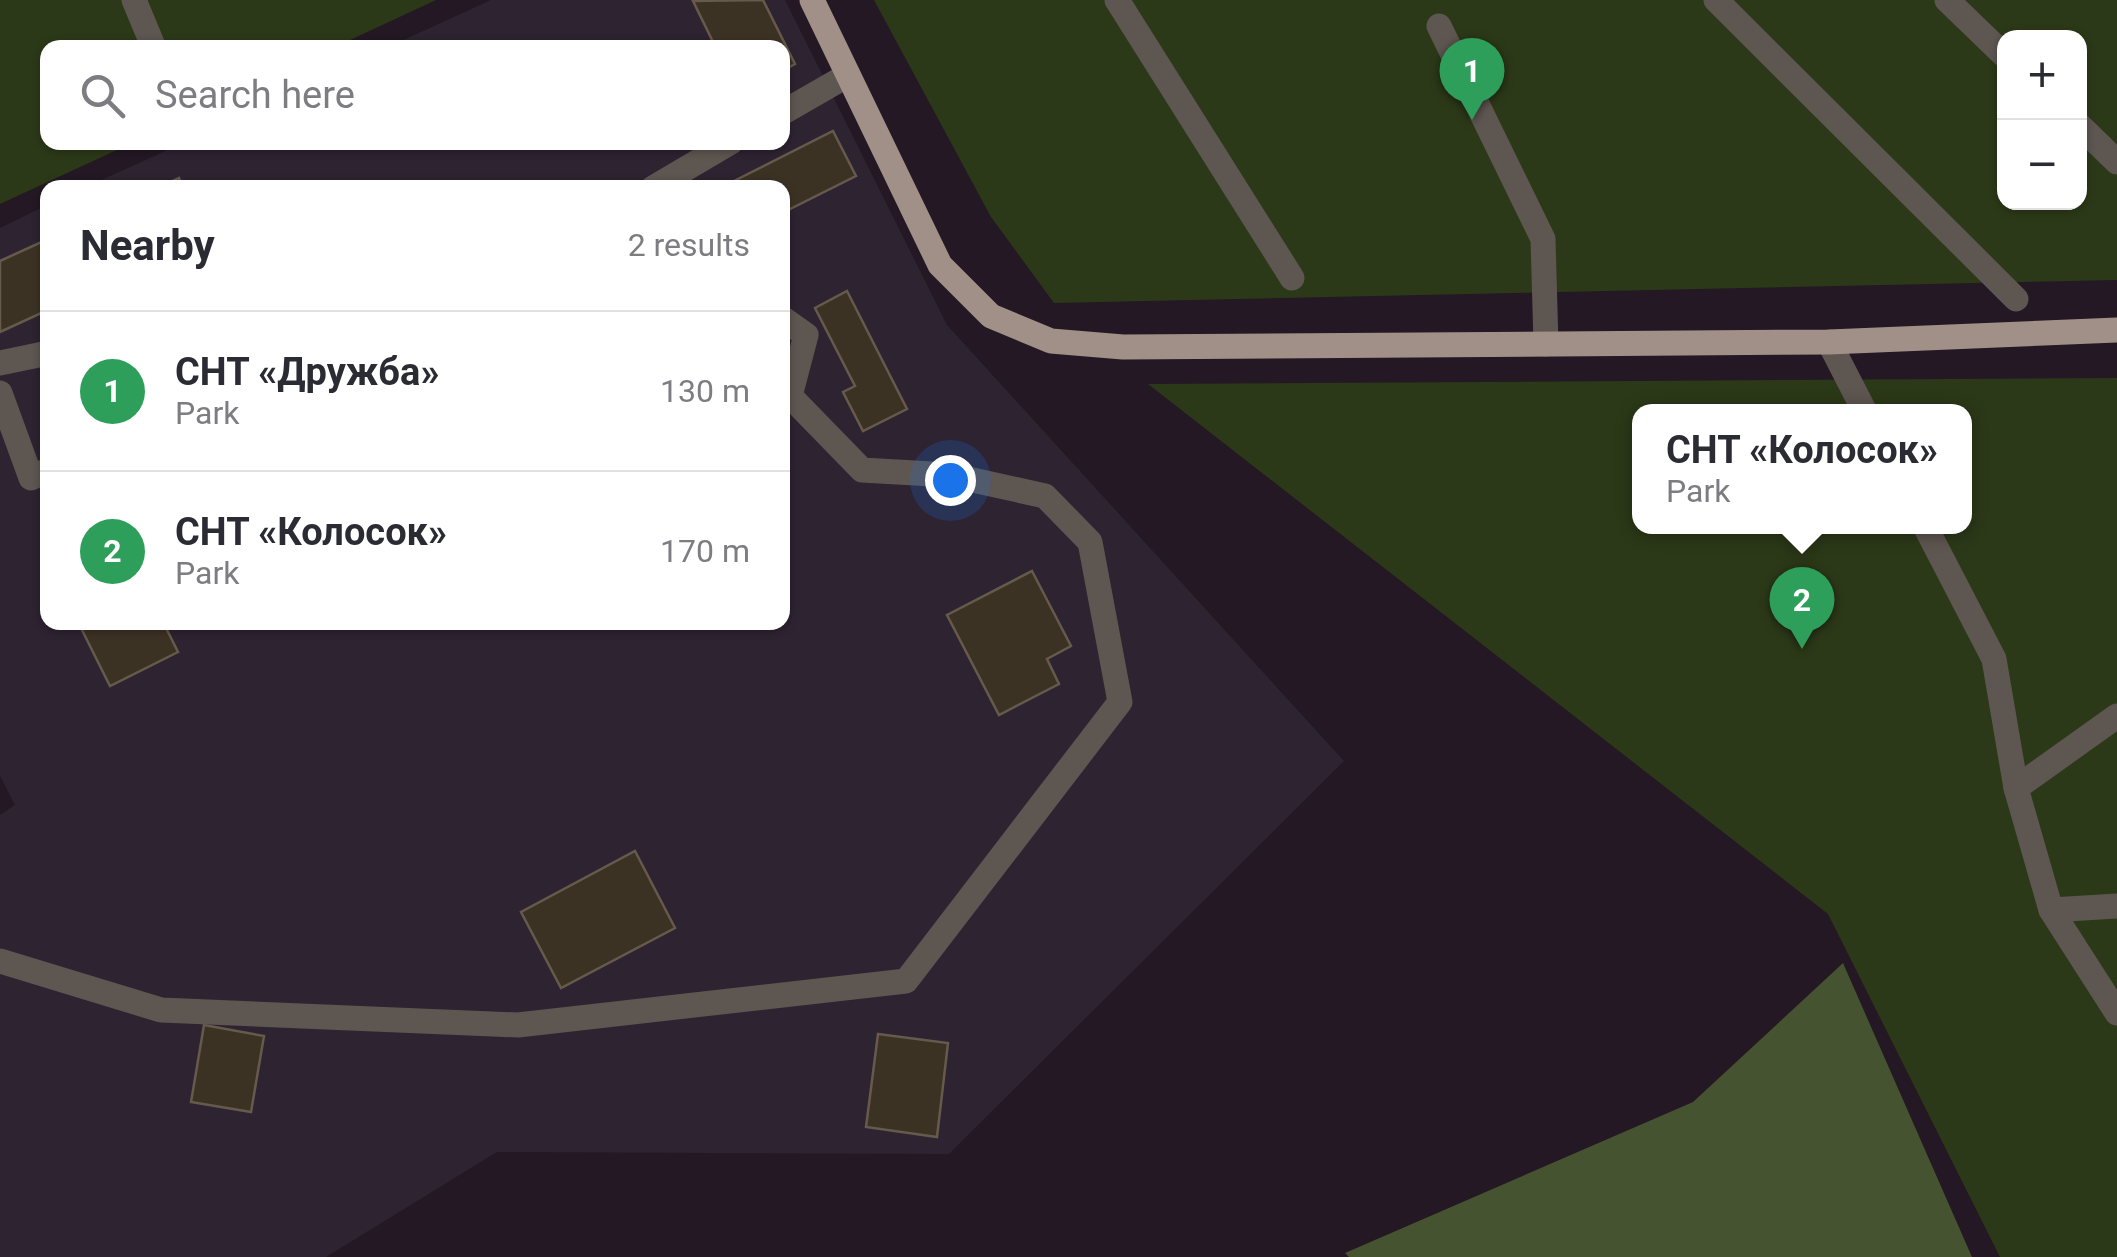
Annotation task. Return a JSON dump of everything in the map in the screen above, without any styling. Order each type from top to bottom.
[{"type":"main road","points":[[812,0],[940,266],[991,316],[1051,340],[1122,346],[1829,342],[2117,330]]},
{"type":"lane","points":[[134,0],[151,40]]},
{"type":"lane","points":[[1118,0],[1292,278]]},
{"type":"lane","points":[[1716,0],[2016,300]]},
{"type":"lane","points":[[1947,0],[1997,48]]},
{"type":"lane","points":[[1439,26],[1543,238],[1546,344]]},
{"type":"lane","points":[[790,108],[848,75]]},
{"type":"lane","points":[[2087,133],[2117,162]]},
{"type":"lane","points":[[667,180],[717,150]]},
{"type":"lane","points":[[0,961],[161,1010],[518,1026],[906,982],[1120,702],[1090,542],[1044,496],[950,475],[862,470],[790,396],[806,334],[790,323]]},
{"type":"lane","points":[[1829,342],[1861,404]]},
{"type":"lane","points":[[0,364],[40,355]]},
{"type":"lane","points":[[0,393],[31,478],[40,474]]},
{"type":"lane","points":[[1929,534],[1994,659],[2016,788],[2051,910],[2117,1014]]},
{"type":"lane","points":[[2016,788],[2117,716]]},
{"type":"lane","points":[[2051,910],[2117,906]]},
{"type":"shaded area","points":[[491,0],[785,0],[947,325],[1344,761],[949,1154],[497,1152],[326,1257],[0,1257],[0,815],[15,805],[0,776],[0,228],[40,208],[40,630],[790,630],[790,180],[101,180],[168,150],[790,150],[790,40],[403,40]]},
{"type":"green space","points":[[0,0],[436,0],[350,40],[40,40],[40,150],[117,150],[52,180],[40,180],[40,186],[0,204]]},
{"type":"green space","points":[[874,0],[2117,0],[2117,280],[1054,303],[991,217]]},
{"type":"green space","points":[[2117,378],[2117,1257],[2000,1257],[1828,914],[1148,384]]},
{"type":"green space","points":[[1843,963],[1972,1257],[1349,1257],[1345,1253],[1693,1102]]},
{"type":"building","points":[[763,0],[783,40],[712,40],[693,1]]},
{"type":"building","points":[[833,131],[856,176],[790,209],[790,180],[736,180]]},
{"type":"building","points":[[40,243],[40,314],[0,332],[0,261]]},
{"type":"building","points":[[847,291],[907,409],[863,431],[843,392],[855,386],[815,308]]},
{"type":"building","points":[[1032,571],[1071,646],[1047,659],[1059,684],[999,715],[947,615]]},
{"type":"building","points":[[82,630],[167,630],[178,652],[110,686]]},
{"type":"building","points":[[635,851],[675,928],[561,988],[521,912]]},
{"type":"building","points":[[204,1025],[264,1036],[251,1112],[191,1102]]},
{"type":"building","points":[[878,1034],[948,1043],[937,1137],[866,1127]]},
{"type":"place","name":"СНТ «Дружба»","points":[[1472,120]]},
{"type":"place","name":"СНТ «Колосок»","points":[[1802,649]]}]
